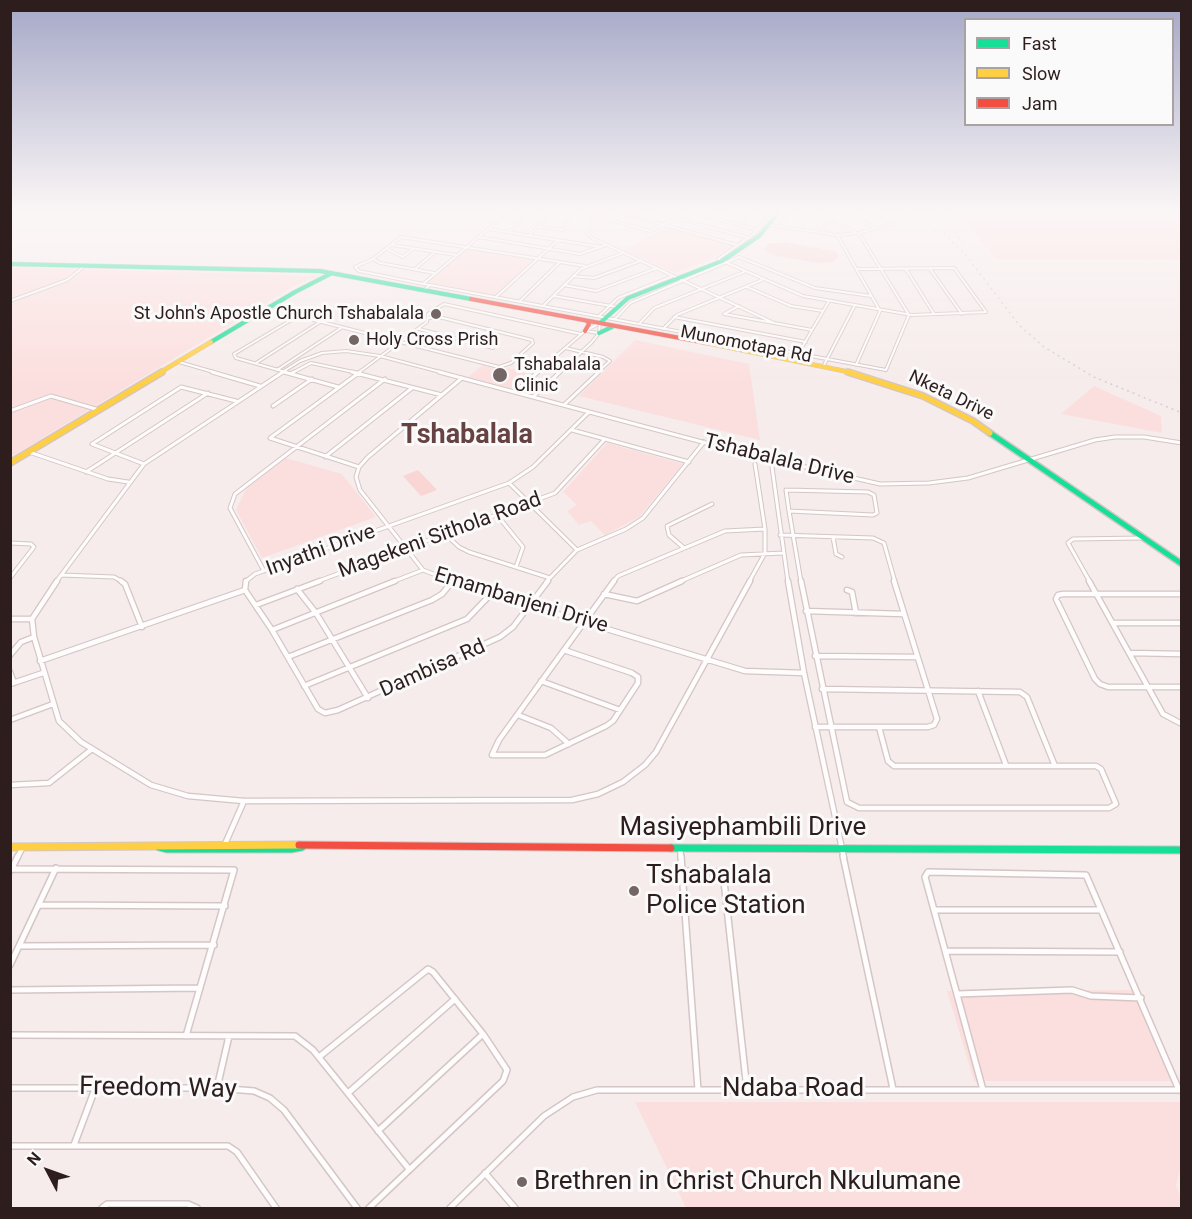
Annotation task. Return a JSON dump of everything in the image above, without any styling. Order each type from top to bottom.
[{"type":"street","points":[[10,301],[67,280],[80,270]]},
{"type":"street","points":[[237,270],[334,273],[425,286],[543,306],[614,324]]},
{"type":"street","points":[[358,270],[587,321],[601,319]]},
{"type":"street","points":[[415,270],[435,273]]},
{"type":"street","points":[[425,286],[439,270]]},
{"type":"street","points":[[495,297],[526,270]]},
{"type":"street","points":[[520,302],[553,270]]},
{"type":"street","points":[[543,306],[580,270]]},
{"type":"street","points":[[573,276],[594,278],[615,270]]},
{"type":"street","points":[[585,301],[595,291],[653,270]]},
{"type":"street","points":[[662,270],[774,323]]},
{"type":"street","points":[[599,333],[601,319],[609,305],[619,297],[703,270]]},
{"type":"street","points":[[739,270],[801,296],[909,315],[986,312],[955,270]]},
{"type":"street","points":[[771,270],[815,288],[871,296]]},
{"type":"street","points":[[856,365],[880,313],[857,270]]},
{"type":"street","points":[[882,270],[909,315]]},
{"type":"street","points":[[907,270],[934,315]]},
{"type":"street","points":[[931,270],[962,314]]},
{"type":"street","points":[[639,324],[651,310],[744,272]]},
{"type":"street","points":[[10,463],[295,292],[334,273]]},
{"type":"street","points":[[515,392],[583,333],[628,298],[679,278]]},
{"type":"street","points":[[534,397],[599,333],[614,324],[630,303],[679,278]]},
{"type":"street","points":[[663,329],[674,317],[763,280]]},
{"type":"street","points":[[564,285],[595,291]]},
{"type":"street","points":[[746,287],[791,306],[823,311]]},
{"type":"street","points":[[554,296],[617,307]]},
{"type":"street","points":[[798,354],[829,301]]},
{"type":"street","points":[[462,378],[359,467],[273,441],[270,436],[418,329],[429,318],[428,315],[444,304],[583,333],[599,333]]},
{"type":"street","points":[[739,305],[724,314],[812,330]]},
{"type":"street","points":[[825,363],[855,305]]},
{"type":"street","name":"Munomotapa Rd","points":[[614,324],[639,324],[798,354],[825,363],[887,370],[909,315]]},
{"type":"street","points":[[338,387],[236,358],[234,354],[293,317],[300,316],[499,367],[511,363],[533,343],[532,340],[443,318],[429,318]]},
{"type":"street","points":[[674,317],[806,342]]},
{"type":"street","points":[[583,333],[589,324],[587,321]]},
{"type":"street","points":[[255,363],[320,322]]},
{"type":"street","name":"Nketa Drive","points":[[614,324],[825,363],[885,382],[945,406],[982,426],[1182,564]]},
{"type":"street","points":[[277,370],[342,328]]},
{"type":"street","points":[[418,329],[493,348]]},
{"type":"street","points":[[565,405],[610,361],[603,357],[566,348]]},
{"type":"street","name":"Tshabalala Drive","points":[[32,620],[61,575],[144,464],[283,371],[305,358],[330,352],[354,351],[380,356],[771,459],[853,479],[893,484],[959,480],[1115,437],[1144,436],[1182,443]]},
{"type":"street","points":[[179,362],[261,386]]},
{"type":"street","points":[[292,373],[310,363],[358,372],[442,395]]},
{"type":"street","points":[[273,406],[312,379]]},
{"type":"street","points":[[264,571],[234,518],[230,508],[231,503],[240,489],[385,380]]},
{"type":"street","points":[[144,464],[93,446],[93,442],[180,387],[237,401]]},
{"type":"street","points":[[325,457],[412,387]]},
{"type":"street","points":[[86,472],[208,393]]},
{"type":"street","points":[[10,411],[51,396],[99,410]]},
{"type":"street","name":"Inyathi Drive","points":[[40,661],[245,590],[246,580],[264,571],[509,483],[533,467],[590,412]]},
{"type":"street","points":[[572,430],[689,462]]},
{"type":"street","name":"Magekeni Sithola Road","points":[[256,605],[555,493],[604,440]]},
{"type":"street","points":[[509,483],[577,550],[639,521],[704,442]]},
{"type":"street","points":[[29,452],[86,472],[129,482]]},
{"type":"street","points":[[771,459],[780,535],[804,674],[893,1089]]},
{"type":"street","points":[[10,619],[32,620],[34,637],[52,704],[64,727],[92,749],[138,778],[163,790],[188,796],[244,801],[572,800],[598,794],[623,782],[648,762],[709,659],[765,553],[765,529],[755,464]]},
{"type":"street","name":"Emambanjeni Drive","points":[[359,467],[356,477],[360,490],[423,570],[452,582],[754,672],[804,674]]},
{"type":"street","points":[[789,511],[873,515],[878,513],[874,495],[868,492],[788,488],[786,490],[789,511],[793,536],[806,611],[847,802],[855,807],[1109,808],[1115,805],[1099,767],[894,766],[888,761],[879,727]]},
{"type":"street","points":[[684,548],[669,535],[667,526],[712,504]]},
{"type":"street","points":[[496,516],[523,547],[516,567]]},
{"type":"street","points":[[564,650],[636,675],[638,683],[610,724],[545,754],[492,755],[495,746],[583,621],[620,575],[732,529],[765,529]]},
{"type":"street","points":[[445,534],[459,547],[469,552],[550,578]]},
{"type":"street","points":[[780,535],[873,538],[885,543],[903,614],[937,716],[934,725],[928,727],[815,727]]},
{"type":"street","points":[[833,537],[836,554],[842,557]]},
{"type":"street","points":[[1145,538],[1068,541],[1163,714],[1175,722],[1182,723]]},
{"type":"street","points":[[10,543],[31,544],[34,547],[10,578]]},
{"type":"street","name":"Dambisa Rd","points":[[304,686],[322,712],[338,710],[500,638],[513,627],[550,578],[577,550]]},
{"type":"street","points":[[604,594],[637,601],[737,556],[783,554]]},
{"type":"street","points":[[10,570],[16,570]]},
{"type":"street","points":[[272,630],[423,570]]},
{"type":"street","points":[[61,575],[119,579],[125,584],[142,627]]},
{"type":"street","points":[[288,657],[432,600],[442,594],[452,582]]},
{"type":"street","points":[[297,589],[316,613],[368,698]]},
{"type":"street","points":[[245,590],[272,630],[304,686],[467,619],[492,593]]},
{"type":"street","points":[[847,590],[852,592],[856,613]]},
{"type":"street","points":[[1182,594],[1060,594],[1056,599],[1095,679],[1108,687],[1182,687]]},
{"type":"street","points":[[806,611],[903,614]]},
{"type":"street","points":[[1114,623],[1182,623]]},
{"type":"street","points":[[10,655],[18,645],[34,637]]},
{"type":"street","points":[[1130,653],[1182,654]]},
{"type":"street","points":[[815,656],[917,657]]},
{"type":"street","points":[[10,672],[12,683],[43,673]]},
{"type":"street","points":[[541,681],[620,710]]},
{"type":"street","points":[[822,689],[1017,691],[1025,695],[1055,766]]},
{"type":"street","points":[[978,691],[1006,765]]},
{"type":"street","points":[[10,720],[52,704]]},
{"type":"street","points":[[518,715],[551,728],[569,744]]},
{"type":"street","points":[[10,785],[49,783],[92,749]]},
{"type":"street","points":[[225,846],[244,801]]},
{"type":"street","name":"Masiyephambili Drive","points":[[10,847],[1182,850]]},
{"type":"street","points":[[11,870],[24,847]]},
{"type":"street","points":[[680,847],[698,1090]]},
{"type":"street","points":[[10,965],[56,868]]},
{"type":"street","points":[[11,870],[233,869],[235,873],[186,1036]]},
{"type":"street","points":[[682,871],[723,872],[747,1090]]},
{"type":"street","points":[[983,1090],[934,910],[926,877],[928,872],[1083,875],[1088,877],[1180,1090]]},
{"type":"street","points":[[39,905],[225,906]]},
{"type":"street","points":[[934,910],[1101,910]]},
{"type":"street","points":[[20,946],[213,945]]},
{"type":"street","points":[[945,951],[1120,952]]},
{"type":"street","points":[[319,1057],[425,970],[431,970],[483,1034],[507,1070],[506,1077],[369,1209]]},
{"type":"street","points":[[10,990],[200,988]]},
{"type":"street","points":[[957,994],[1072,990],[1091,996],[1141,998]]},
{"type":"street","points":[[348,1093],[454,999]]},
{"type":"street","points":[[378,1131],[483,1034]]},
{"type":"street","points":[[10,1035],[295,1036],[303,1040],[319,1057],[409,1169]]},
{"type":"street","points":[[217,1088],[229,1036]]},
{"type":"street","name":"Freedom Way","points":[[10,1088],[217,1088],[254,1091],[278,1103],[357,1209]]},
{"type":"street","points":[[74,1145],[95,1089]]},
{"type":"street","name":"Ndaba Road","points":[[450,1209],[544,1116],[579,1095],[608,1089],[1180,1090]]},
{"type":"street","points":[[10,1146],[228,1146],[237,1152],[276,1209]]},
{"type":"street","points":[[485,1173],[515,1209]]},
{"type":"street","points":[[103,1207],[188,1204],[196,1209]]},
{"type":"shaded area","points":[[11,270],[110,270],[320,276],[294,286],[11,457]]},
{"type":"shaded area","points":[[441,270],[524,270],[495,296],[427,282]]},
{"type":"shaded area","points":[[667,270],[682,270],[674,273]]},
{"type":"shaded area","points":[[635,340],[749,364],[760,440],[579,396]]},
{"type":"shaded area","name":"Tshabalala Clinic","points":[[483,365],[531,374],[511,388],[468,377]]},
{"type":"shaded area","points":[[1094,386],[1161,416],[1162,433],[1061,414]]},
{"type":"shaded area","points":[[607,443],[683,464],[639,517],[605,535],[591,521],[579,525],[567,511],[577,505],[563,492]]},
{"type":"shaded area","points":[[286,458],[342,474],[376,517],[262,558],[236,510],[246,489]]},
{"type":"shaded area","points":[[418,470],[437,490],[421,496],[403,476]]},
{"type":"shaded area","points":[[1138,990],[1180,1081],[974,1081],[947,991]]},
{"type":"shaded area","points":[[635,1102],[1181,1102],[1181,1167],[1176,1185],[1181,1199],[1181,1208],[686,1208]]},
{"type":"railway","points":[[977,270],[1019,325],[1044,347],[1094,377],[1182,413]]},
{"type":"traffic: fast","points":[[271,270],[320,271],[471,299]]},
{"type":"traffic: fast","points":[[600,323],[628,298],[699,270]]},
{"type":"traffic: fast","points":[[211,342],[295,292],[332,273]]},
{"type":"traffic: fast","points":[[599,333],[612,327]]},
{"type":"traffic: fast","points":[[990,433],[1182,564]]},
{"type":"traffic: fast","points":[[159,847],[167,849],[291,849],[302,847]]},
{"type":"traffic: fast","points":[[671,848],[1182,850]]},
{"type":"traffic: slow","points":[[10,463],[211,342]]},
{"type":"traffic: slow","points":[[707,343],[850,372],[923,396],[973,421],[990,433]]},
{"type":"traffic: slow","points":[[10,847],[299,845]]},
{"type":"traffic: jam","points":[[471,299],[707,343]]},
{"type":"traffic: jam","points":[[585,331],[589,324],[587,321]]},
{"type":"traffic: jam","points":[[299,845],[671,848]]},
{"type":"place","name":"St John's Apostle Church Tshabalala","points":[[436,314]]},
{"type":"place","name":"Holy Cross Prish","points":[[354,340]]},
{"type":"place","name":"Tshabalala Clinic","points":[[500,375]]},
{"type":"place","name":"Tshabalala Police Station","points":[[634,891]]},
{"type":"place","name":"Brethren in Christ Church Nkulumane","points":[[522,1182]]},
{"type":"district","name":"Tshabalala","points":[[467,436]]}]
